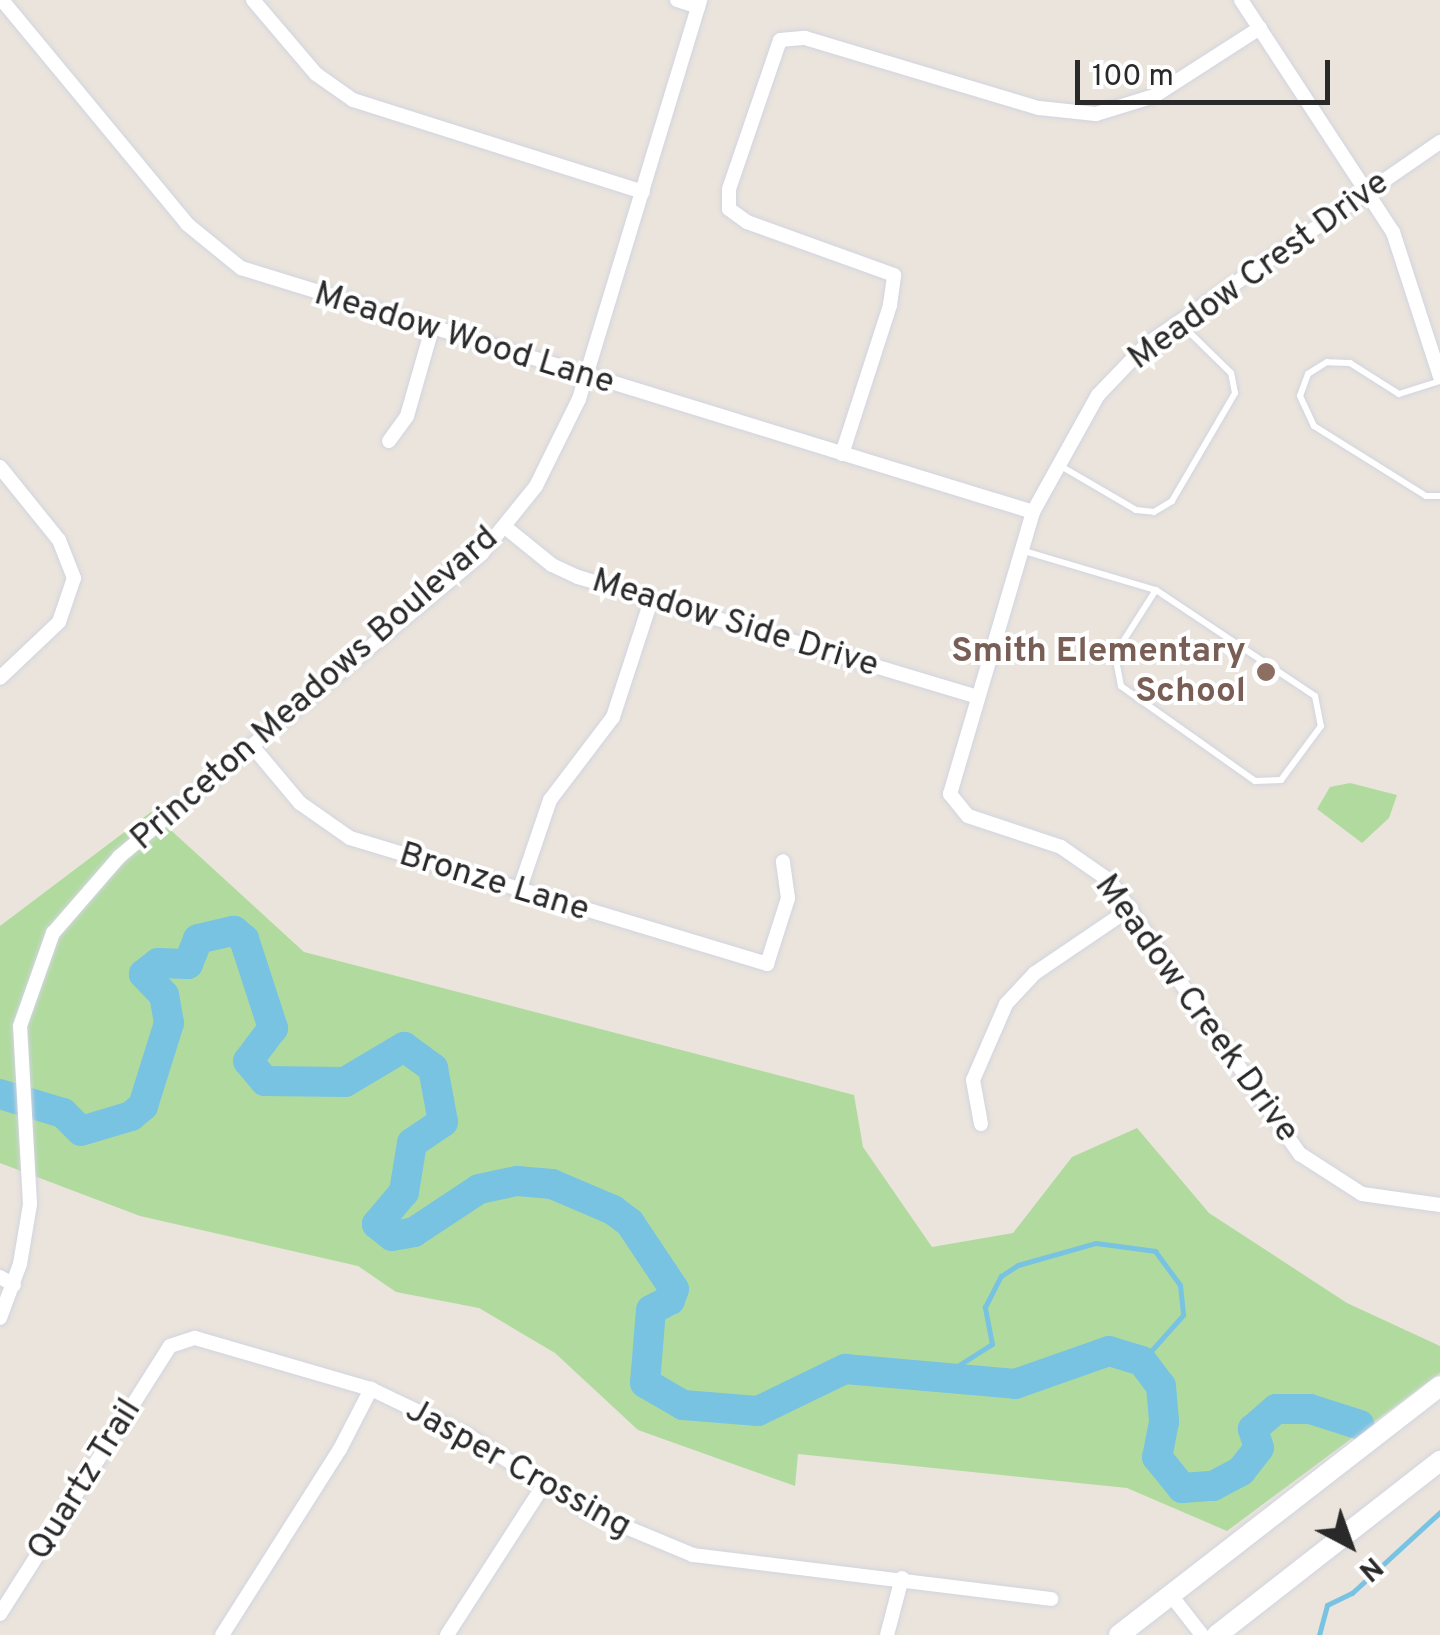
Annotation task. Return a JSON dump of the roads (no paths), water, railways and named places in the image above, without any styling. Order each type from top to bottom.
[{"type":"main road","points":[[1120,1635],[1440,1386]]},
{"type":"main road","points":[[1217,1635],[1440,1461]]},
{"type":"street","name":"Meadow Wood Lane","points":[[2,0],[212,249],[256,275],[1033,512]]},
{"type":"street","points":[[253,0],[316,74],[353,100],[642,192]]},
{"type":"street","points":[[678,0],[699,3]]},
{"type":"street","points":[[1241,0],[1368,190],[1408,264],[1440,379]]},
{"type":"street","name":"Princeton Meadows Boulevard","points":[[0,1318],[14,1284],[30,1204],[20,1037],[37,968],[75,902],[135,843],[253,747],[505,528],[556,452],[586,376],[699,3]]},
{"type":"street","points":[[842,454],[890,305],[894,274],[747,222],[729,209],[729,188],[780,40],[804,38],[1040,108],[1096,114],[1139,104],[1260,28]]},
{"type":"street","name":"Meadow Crest Drive","points":[[953,804],[952,780],[1033,512],[1055,462],[1114,377],[1179,322],[1440,142]]},
{"type":"street","points":[[389,442],[407,416],[432,329]]},
{"type":"street","points":[[0,468],[59,540],[74,578],[59,622],[0,678]]},
{"type":"street","name":"Meadow Side Drive","points":[[505,528],[565,572],[977,697]]},
{"type":"street","points":[[519,891],[550,800],[613,717],[652,598]]},
{"type":"street","name":"Bronze Lane","points":[[253,747],[300,803],[340,832],[519,891],[767,964],[788,898],[783,861]]},
{"type":"street","name":"Meadow Creek Drive","points":[[953,804],[968,816],[1076,854],[1131,908],[1300,1154],[1362,1194],[1440,1205]]},
{"type":"street","points":[[981,1124],[973,1080],[1006,1004],[1035,973],[1131,908]]},
{"type":"street","points":[[0,1277],[14,1284]]},
{"type":"street","name":"Jasper Crossing","points":[[170,1346],[195,1338],[371,1389],[469,1436],[615,1525],[692,1555],[1051,1598]]},
{"type":"street","name":"Quartz Trail","points":[[0,1614],[170,1346]]},
{"type":"street","points":[[222,1635],[371,1389]]},
{"type":"street","points":[[447,1635],[545,1483]]},
{"type":"street","points":[[887,1635],[902,1578]]},
{"type":"street","points":[[1170,1594],[1202,1635]]},
{"type":"lane","points":[[1055,462],[1136,510],[1154,512],[1172,501],[1236,393],[1231,374],[1179,322]]},
{"type":"lane","points":[[1440,379],[1398,394],[1350,363],[1327,362],[1308,374],[1300,396],[1314,426],[1426,496],[1440,496]]},
{"type":"lane","points":[[1022,550],[1156,590],[1315,696],[1321,726],[1281,780],[1256,781],[1121,686],[1115,654],[1156,590]]},
{"type":"waterway","points":[[0,1094],[63,1113],[81,1131],[131,1116],[143,1106],[169,1023],[164,995],[144,974],[158,963],[188,964],[198,939],[234,931],[244,939],[273,1028],[248,1061],[265,1081],[345,1082],[404,1047],[433,1068],[443,1122],[412,1143],[404,1192],[377,1224],[392,1236],[414,1232],[479,1189],[517,1181],[552,1184],[613,1210],[630,1223],[674,1289],[670,1300],[651,1310],[645,1383],[683,1405],[758,1411],[845,1369],[1015,1384],[1109,1351],[1142,1361],[1161,1386],[1164,1422],[1157,1457],[1182,1488],[1213,1486],[1241,1471],[1259,1448],[1253,1429],[1276,1409],[1310,1409],[1360,1425]]},
{"type":"waterway","points":[[937,1379],[992,1344],[985,1307],[1001,1276],[1018,1265],[1096,1243],[1155,1251],[1180,1285],[1183,1315],[1142,1361]]},
{"type":"waterway","points":[[1319,1635],[1327,1605],[1352,1593],[1440,1512]]},
{"type":"place","name":"Smith Elementary School","points":[[1266,672]]}]
